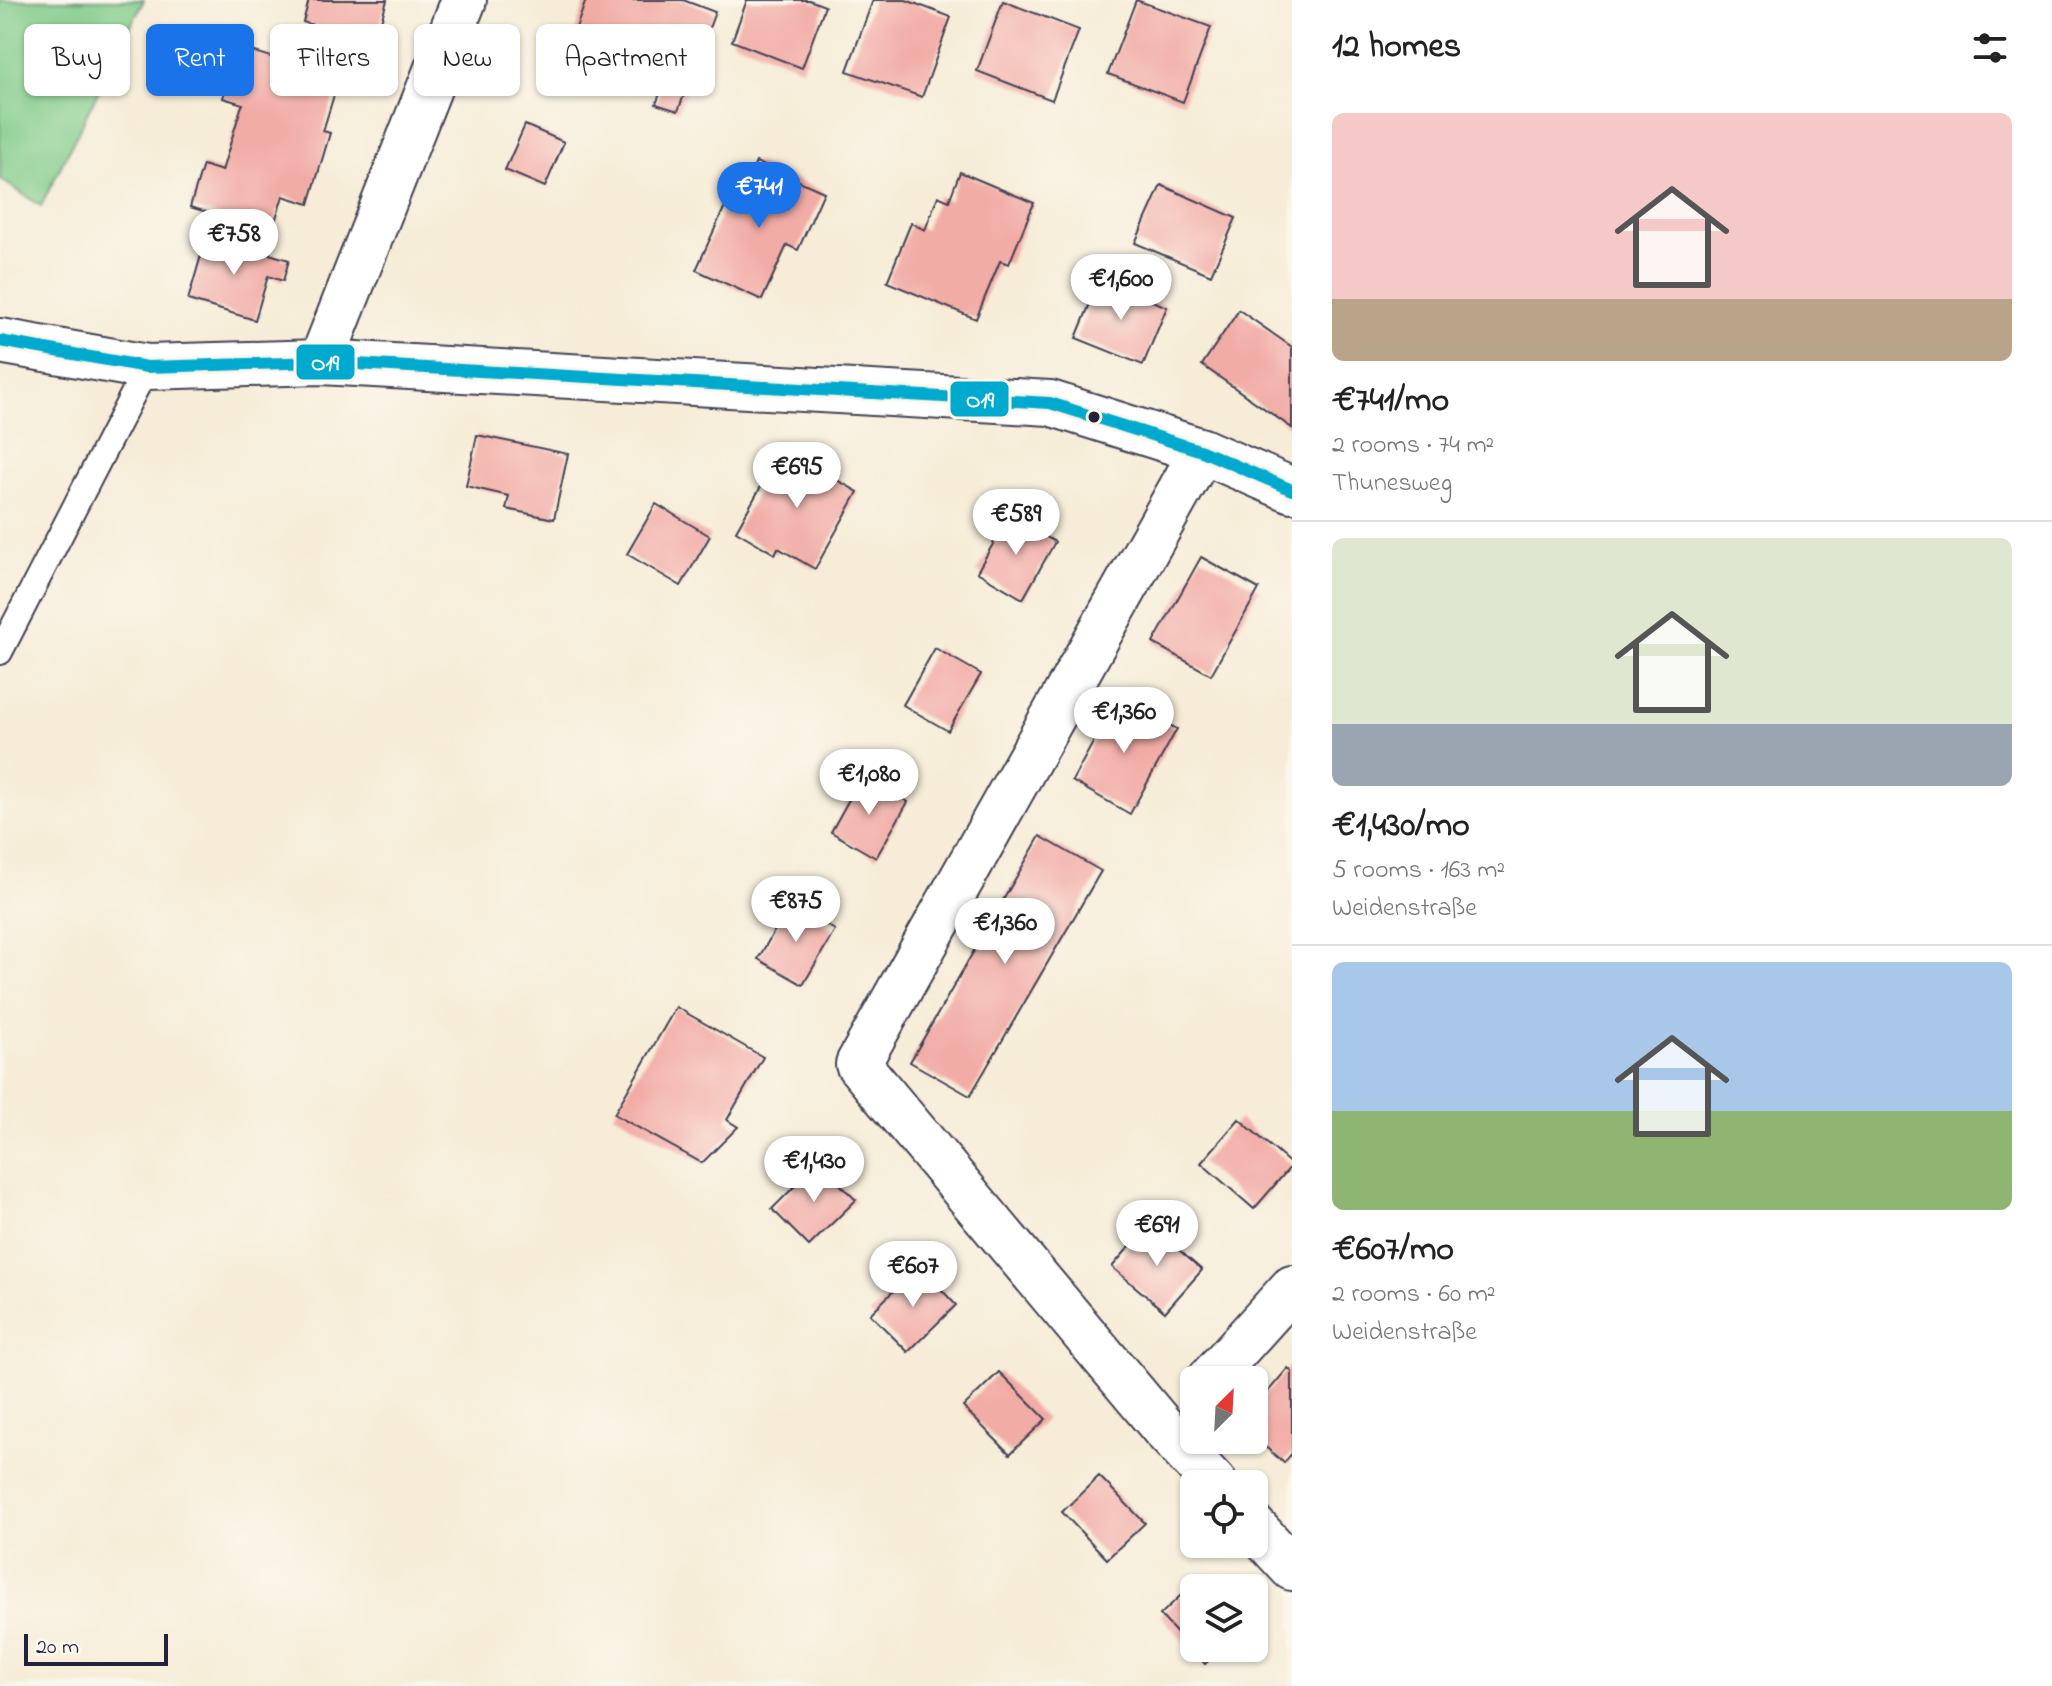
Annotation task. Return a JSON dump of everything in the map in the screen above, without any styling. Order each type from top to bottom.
[{"type":"street","points":[[321,362],[464,0]]},
{"type":"street","points":[[0,341],[147,367],[321,362],[1050,403],[1202,451],[1292,490]]},
{"type":"street","points":[[1202,451],[858,1064],[1164,1429],[1202,1470]]},
{"type":"street","points":[[1222,1366],[1292,1288]]},
{"type":"street","points":[[1164,1429],[1180,1412]]},
{"type":"street","points":[[1268,1542],[1292,1568]]},
{"type":"lane","points":[[0,652],[147,367]]},
{"type":"green space","points":[[0,0],[144,0],[130,28],[130,24],[24,24],[24,96],[96,96],[41,206],[0,179]]},
{"type":"building","points":[[309,0],[387,0],[380,24],[303,22]]},
{"type":"building","points":[[586,0],[683,0],[715,12],[711,24],[577,24]]},
{"type":"building","points":[[747,0],[809,0],[825,6],[802,68],[732,41]]},
{"type":"building","points":[[873,0],[906,0],[951,17],[922,97],[847,71]]},
{"type":"building","points":[[1136,0],[1211,27],[1183,102],[1108,74]]},
{"type":"building","points":[[1003,1],[1079,30],[1052,100],[977,71]]},
{"type":"building","points":[[254,52],[270,57],[270,96],[334,96],[323,131],[330,133],[309,204],[283,196],[272,231],[190,207],[203,165],[222,171],[243,104],[223,98],[254,96]]},
{"type":"building","points":[[659,96],[684,96],[678,111],[656,104]]},
{"type":"building","points":[[525,125],[564,142],[545,187],[505,170]]},
{"type":"building","points":[[756,162],[824,192],[798,250],[787,245],[762,300],[696,270],[735,184],[745,188]]},
{"type":"building","points":[[960,172],[1034,203],[1009,264],[1000,261],[976,319],[887,282],[911,223],[925,230],[938,196],[949,201]]},
{"type":"building","points":[[1161,185],[1236,218],[1211,275],[1135,243]]},
{"type":"building","points":[[207,235],[289,260],[283,281],[268,276],[255,320],[188,300]]},
{"type":"building","points":[[1100,279],[1167,307],[1143,365],[1076,338]]},
{"type":"building","points":[[1239,310],[1292,347],[1292,428],[1202,365]]},
{"type":"building","points":[[477,435],[568,454],[554,519],[506,509],[509,496],[466,486]]},
{"type":"building","points":[[782,449],[858,492],[815,569],[778,548],[775,554],[736,531]]},
{"type":"building","points":[[656,504],[710,536],[681,586],[627,554]]},
{"type":"building","points":[[1009,516],[1055,542],[1023,599],[977,572]]},
{"type":"building","points":[[1201,557],[1259,589],[1211,675],[1153,643]]},
{"type":"building","points":[[935,648],[981,674],[948,731],[903,705]]},
{"type":"building","points":[[1118,697],[1177,729],[1130,814],[1072,781]]},
{"type":"building","points":[[862,776],[908,802],[876,858],[831,832]]},
{"type":"building","points":[[1040,836],[1101,871],[970,1096],[910,1062]]},
{"type":"building","points":[[790,904],[835,930],[803,985],[758,959]]},
{"type":"building","points":[[676,1007],[763,1057],[727,1120],[738,1127],[702,1163],[614,1114]]},
{"type":"building","points":[[1239,1119],[1292,1165],[1254,1209],[1201,1163]]},
{"type":"building","points":[[818,1163],[856,1200],[809,1246],[772,1209]]},
{"type":"building","points":[[1149,1224],[1202,1270],[1165,1312],[1112,1267]]},
{"type":"building","points":[[919,1266],[956,1305],[908,1352],[870,1314]]},
{"type":"building","points":[[1288,1368],[1292,1372],[1292,1453],[1284,1463],[1268,1449],[1268,1392]]},
{"type":"building","points":[[999,1372],[1046,1419],[1010,1454],[963,1407]]},
{"type":"building","points":[[1099,1476],[1145,1523],[1107,1559],[1062,1512]]},
{"type":"building","points":[[1180,1596],[1180,1637],[1160,1615]]},
{"type":"transit line","name":"O19","points":[[0,341],[147,367],[321,362],[1050,403],[1202,451],[1292,490]]}]
